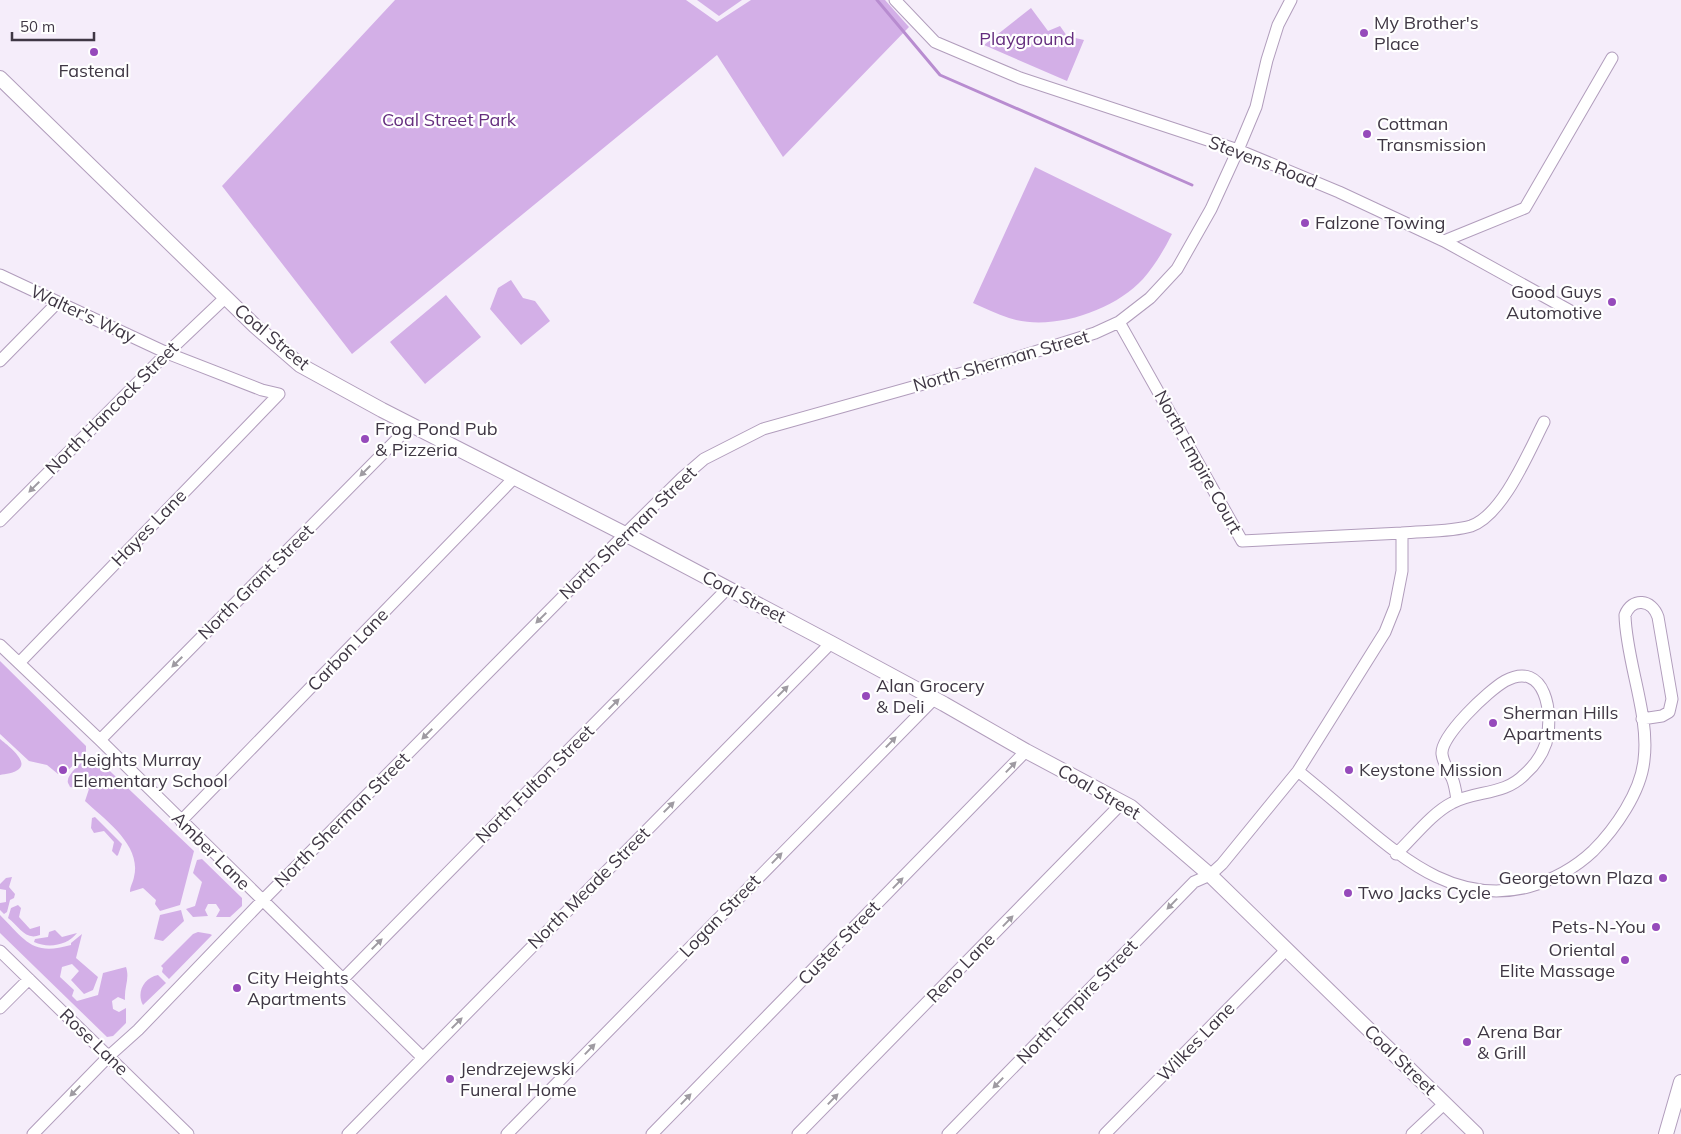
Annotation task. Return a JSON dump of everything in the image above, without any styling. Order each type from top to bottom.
[{"type":"main road","name":"Coal Street","points":[[0,78],[255,326],[300,365],[382,410],[625,534],[831,643],[934,698],[1026,751],[1123,802],[1210,875],[1476,1134]]},
{"type":"main road","points":[[1666,1134],[1681,1082]]},
{"type":"street","name":"Stevens Road","points":[[895,0],[936,42],[1020,78],[1238,150],[1339,192],[1444,242],[1576,314]]},
{"type":"street","name":"North Sherman Street","points":[[32,1134],[109,1056],[138,1030],[262,901],[625,534],[704,459],[763,429],[1059,345],[1095,333],[1119,322],[1150,298],[1177,269],[1212,209],[1256,107],[1267,60],[1278,26],[1291,0]]},
{"type":"street","points":[[1444,242],[1525,208],[1612,58]]},
{"type":"street","name":"Walter's Way","points":[[0,275],[167,353],[262,390],[279,394]]},
{"type":"street","name":"North Hancock Street","points":[[0,521],[167,353],[226,297]]},
{"type":"street","points":[[0,361],[58,302]]},
{"type":"street","name":"North Empire Court","points":[[1119,322],[1242,541],[1402,533],[1472,525],[1492,511],[1508,491],[1544,422]]},
{"type":"street","name":"Hayes Lane","points":[[19,663],[279,394]]},
{"type":"street","name":"North Grant Street","points":[[100,740],[412,424]]},
{"type":"street","name":"Carbon Lane","points":[[181,821],[514,478]]},
{"type":"street","points":[[1210,875],[1222,864],[1298,771],[1333,717],[1388,624],[1395,608],[1402,571],[1402,533]]},
{"type":"street","name":"North Fulton Street","points":[[343,979],[728,589]]},
{"type":"street","points":[[1298,771],[1396,854],[1431,875],[1464,888],[1491,891],[1516,890],[1558,877],[1579,864],[1597,847],[1625,810],[1632,797],[1641,776],[1645,749],[1625,615],[1627,609],[1633,604],[1645,602],[1652,605],[1658,616],[1672,699],[1668,712],[1662,716],[1642,719]]},
{"type":"street","name":"North Meade Street","points":[[348,1134],[831,643]]},
{"type":"street","name":"Amber Lane","points":[[0,645],[100,740],[422,1057]]},
{"type":"street","points":[[1396,854],[1443,808],[1457,800],[1500,790],[1514,784],[1536,762],[1545,745],[1550,722],[1541,686],[1534,679],[1524,676],[1513,677],[1503,682],[1458,722],[1445,740],[1442,752],[1443,761],[1452,780],[1457,800]]},
{"type":"street","name":"Logan Street","points":[[507,1134],[934,698]]},
{"type":"street","name":"Custer Street","points":[[652,1134],[1026,751]]},
{"type":"street","name":"Reno Lane","points":[[798,1134],[1123,802]]},
{"type":"street","name":"North Empire Street","points":[[948,1134],[1194,882],[1210,875]]},
{"type":"street","name":"Wilkes Lane","points":[[1105,1134],[1287,949]]},
{"type":"street","name":"Rose Lane","points":[[0,951],[188,1134]]},
{"type":"street","points":[[0,1008],[29,979]]},
{"type":"street","points":[[1412,1134],[1445,1103]]},
{"type":"green space","name":"Coal Street Park","points":[[395,0],[686,0],[717,22],[751,0],[885,0],[909,27],[783,157],[717,55],[352,354],[222,186]]},
{"type":"green space","points":[[697,0],[742,0],[719,16]]},
{"type":"green space","name":"Playground","points":[[1031,8],[1048,31],[1060,26],[1067,36],[1084,40],[1067,81],[984,45]]},
{"type":"green space","points":[[1035,167],[1172,234],[1143,279],[1116,301],[1081,316],[1044,322],[1026,322],[1009,318],[973,303]]},
{"type":"green space","points":[[511,280],[523,298],[535,301],[550,321],[521,345],[490,309],[498,288]]},
{"type":"green space","points":[[446,295],[481,337],[425,384],[390,342]]},
{"type":"green space","points":[[0,661],[86,746],[86,753],[64,774],[58,774],[47,765],[29,761],[0,734]]},
{"type":"green space","points":[[0,739],[16,753],[21,766],[15,771],[0,775]]},
{"type":"green space","points":[[93,755],[194,851],[180,905],[160,911],[155,904],[156,900],[143,888],[130,892],[135,865],[133,854],[120,834],[85,801],[89,789],[77,785],[76,788],[70,787],[68,783],[69,777],[75,769]]},
{"type":"green space","points":[[95,817],[122,844],[117,856],[112,851],[114,842],[104,831],[94,833],[91,828],[92,818]]},
{"type":"green space","points":[[202,859],[242,898],[242,906],[230,917],[216,917],[220,910],[216,904],[208,904],[205,910],[208,916],[193,917],[186,909],[195,906],[202,882],[193,873],[197,860]]},
{"type":"green space","points":[[12,877],[9,887],[15,894],[14,898],[10,900],[7,912],[4,914],[0,910],[0,903],[6,902],[6,890],[0,889],[0,884],[6,878]]},
{"type":"green space","points":[[18,905],[21,908],[19,917],[30,929],[40,926],[40,935],[30,936],[22,932],[8,918],[11,908]]},
{"type":"green space","points":[[181,910],[184,921],[163,941],[154,939],[160,915]]},
{"type":"green space","points":[[0,915],[24,939],[38,947],[47,949],[71,945],[82,934],[76,958],[98,977],[93,990],[84,994],[71,980],[79,971],[72,964],[62,967],[60,977],[74,990],[72,996],[77,1001],[98,995],[103,973],[126,967],[125,1000],[118,997],[112,1001],[113,1009],[119,1012],[126,1008],[126,1023],[113,1036],[107,1037],[0,933]]},
{"type":"green space","points":[[55,930],[62,937],[77,933],[69,940],[58,945],[34,942],[35,939],[48,937],[49,932]]},
{"type":"green space","points":[[198,932],[212,935],[169,979],[162,972],[163,968],[161,966],[193,934]]},
{"type":"green space","points":[[158,975],[166,983],[143,1005],[140,995],[145,982]]},
{"type":"waterway","points":[[877,0],[940,75],[1192,185]]},
{"type":"place","name":"My Brother's Place","points":[[1364,33]]},
{"type":"place","name":"Fastenal","points":[[94,52]]},
{"type":"place","name":"Cottman Transmission","points":[[1367,134]]},
{"type":"place","name":"Falzone Towing","points":[[1305,223]]},
{"type":"place","name":"Good Guys Automotive","points":[[1612,302]]},
{"type":"place","name":"Frog Pond Pub & Pizzeria","points":[[365,439]]},
{"type":"place","name":"Alan Grocery & Deli","points":[[866,696]]},
{"type":"place","name":"Sherman Hills Apartments","points":[[1493,723]]},
{"type":"place","name":"Heights Murray Elementary School","points":[[63,770]]},
{"type":"place","name":"Keystone Mission","points":[[1349,770]]},
{"type":"place","name":"Georgetown Plaza","points":[[1663,878]]},
{"type":"place","name":"Two Jacks Cycle","points":[[1348,893]]},
{"type":"place","name":"Pets-N-You","points":[[1656,927]]},
{"type":"place","name":"Oriental Elite Massage","points":[[1625,960]]},
{"type":"place","name":"City Heights Apartments","points":[[237,988]]},
{"type":"place","name":"Arena Bar & Grill","points":[[1467,1042]]},
{"type":"place","name":"Jendrzejewski Funeral Home","points":[[450,1079]]}]
